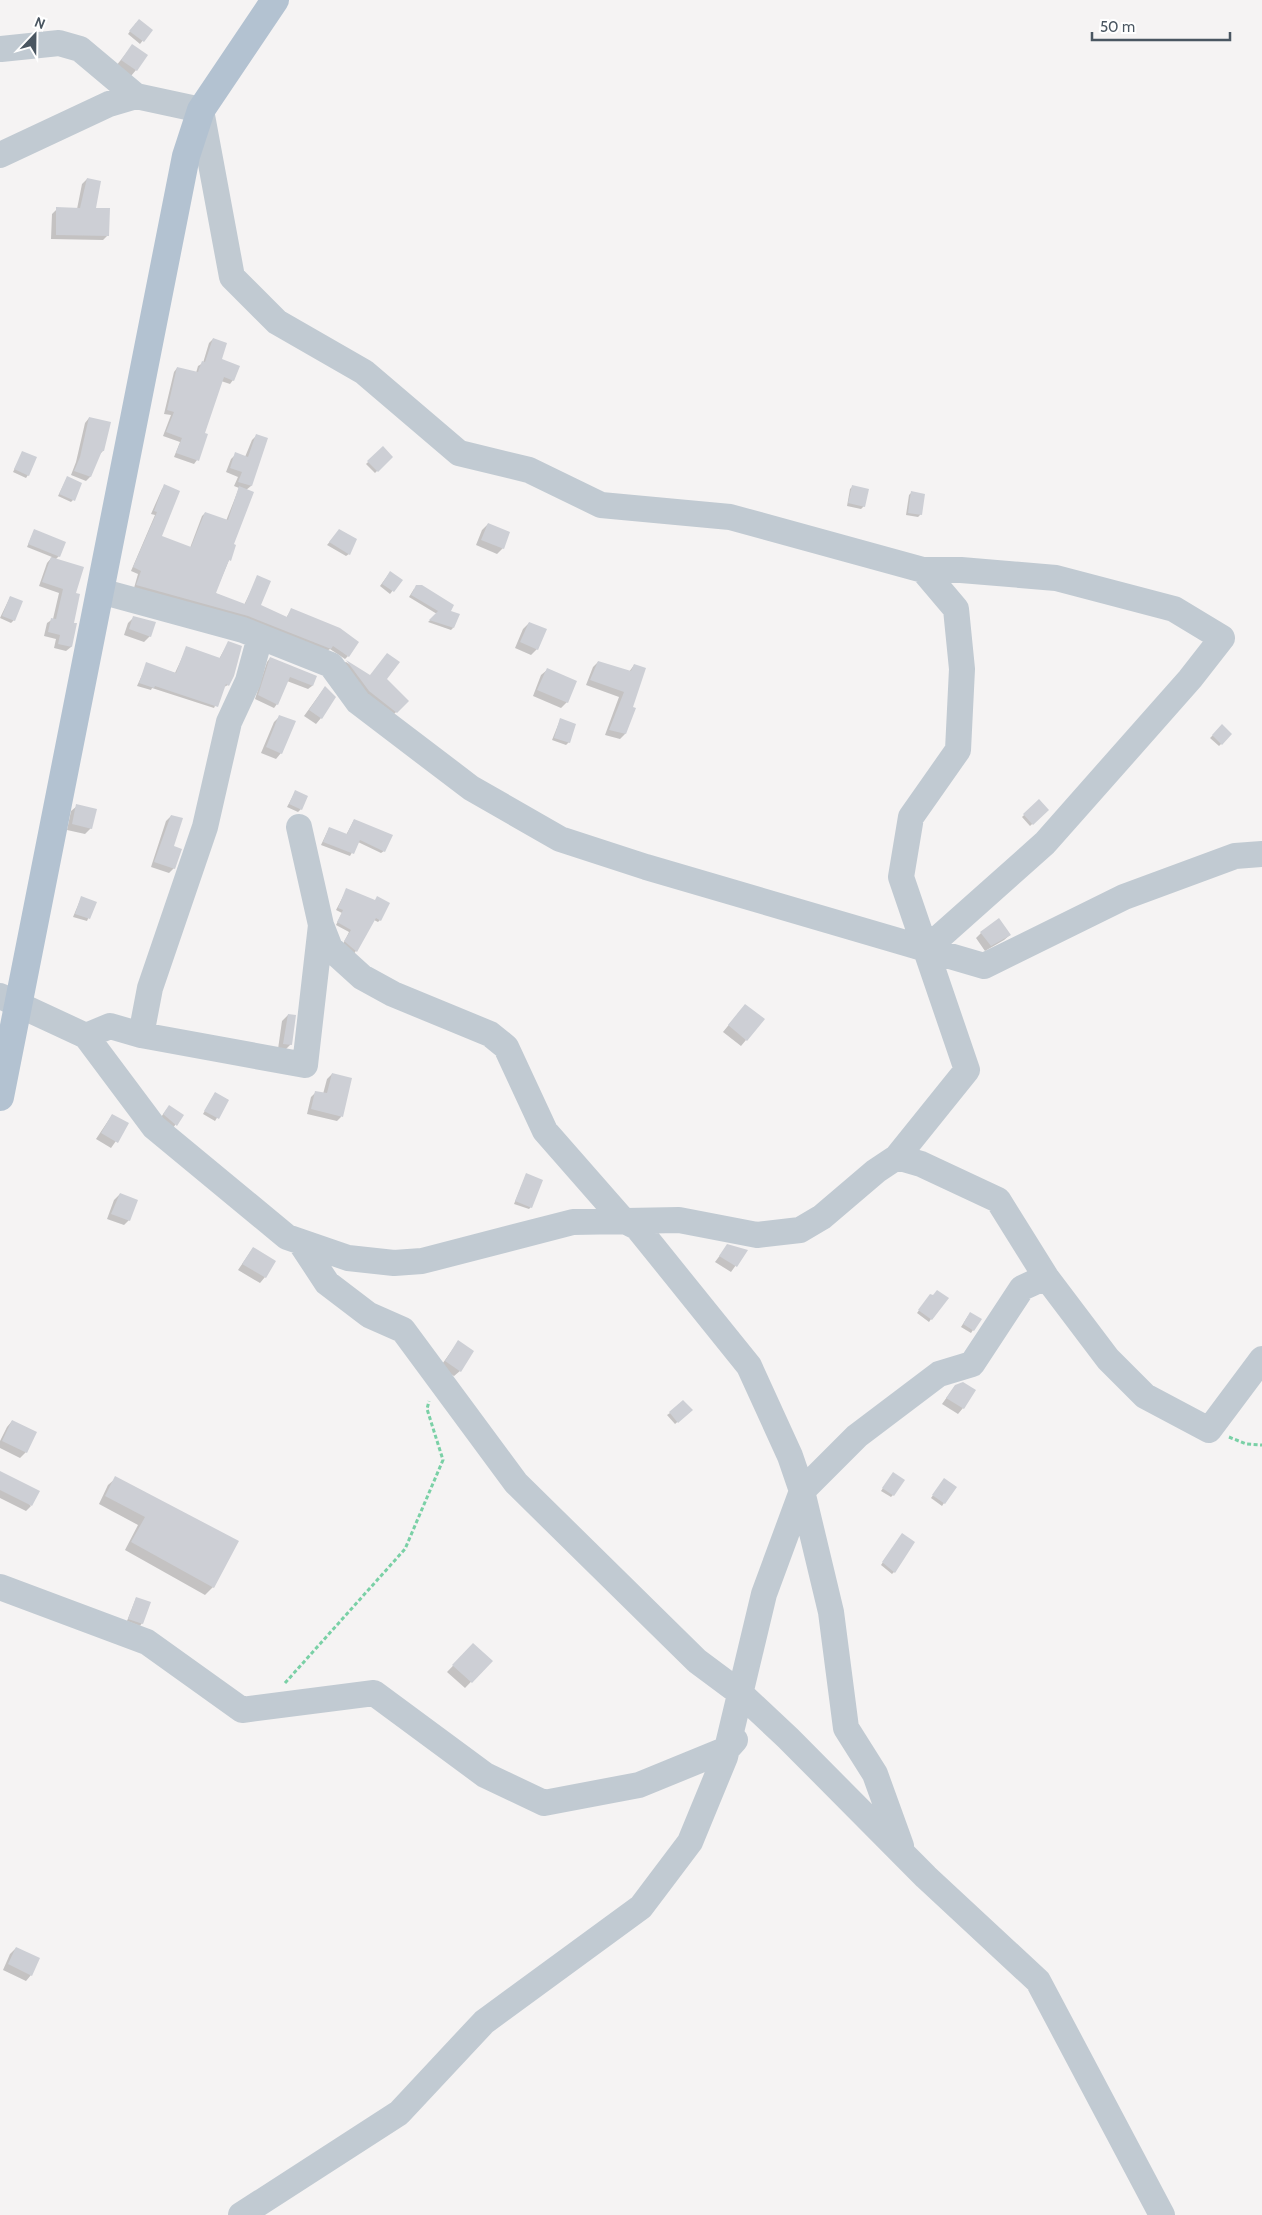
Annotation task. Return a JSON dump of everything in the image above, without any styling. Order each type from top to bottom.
[{"type":"main road","points":[[0,1097],[9,1000],[100,591],[186,156],[201,110],[268,10]]},
{"type":"street","points":[[1,49],[59,43],[80,49],[136,96],[201,110],[232,277],[277,322],[329,354],[364,372],[459,454],[529,470],[602,505],[730,517],[923,570],[960,570],[1056,578],[1174,609],[1222,638],[1190,679],[1045,843],[926,949]]},
{"type":"street","points":[[0,155],[109,104],[136,96]]},
{"type":"street","points":[[9,1000],[86,1036],[154,1127],[287,1237],[348,1258],[394,1263],[413,1262],[573,1222],[680,1220],[757,1235],[800,1230],[822,1217],[876,1171],[897,1157],[967,1070],[901,877],[911,817],[958,750],[962,669],[956,610],[923,570]]},
{"type":"street","points":[[100,591],[244,630],[331,665],[358,702],[471,788],[560,839],[646,867],[984,966],[1124,897],[1235,856],[1262,854]]},
{"type":"street","points":[[140,1034],[150,988],[205,826],[229,722],[248,681],[260,637]]},
{"type":"street","points":[[299,827],[321,926],[330,948],[362,977],[392,994],[490,1034],[506,1047],[545,1131],[623,1220],[637,1228],[749,1366],[790,1456],[802,1491],[831,1612],[846,1728],[875,1774],[903,1854]]},
{"type":"street","points":[[86,1036],[110,1026],[140,1034],[304,1065],[321,926]]},
{"type":"street","points":[[897,1157],[921,1164],[998,1200],[1046,1278],[1108,1359],[1145,1396],[1209,1430],[1262,1359]]},
{"type":"street","points":[[300,1242],[327,1282],[369,1315],[403,1330],[516,1483],[697,1661],[740,1693],[776,1726],[903,1854],[1038,1981],[1162,2215]]},
{"type":"street","points":[[241,2215],[399,2113],[484,2022],[641,1907],[690,1842],[727,1749],[764,1594],[802,1491],[858,1436],[939,1374],[972,1364],[1022,1288],[1046,1278]]},
{"type":"street","points":[[0,1587],[147,1642],[242,1710],[374,1693],[485,1775],[544,1803],[639,1785],[727,1749],[750,1726],[776,1726]]},
{"type":"path","points":[[263,1707],[405,1550],[443,1460],[427,1409],[436,1375]]},
{"type":"path","points":[[1209,1430],[1246,1444],[1262,1445]]},
{"type":"building","points":[[139,19],[153,30],[144,42],[129,31]]},
{"type":"building","points":[[132,44],[148,55],[137,71],[121,60]]},
{"type":"building","points":[[87,178],[101,181],[96,208],[110,208],[109,236],[56,235],[56,207],[80,208]]},
{"type":"building","points":[[213,338],[227,343],[222,359],[240,366],[234,381],[224,377],[205,433],[208,434],[199,461],[176,453],[182,438],[166,432],[174,412],[167,410],[177,367],[198,372],[202,361],[205,362]]},
{"type":"building","points":[[89,417],[111,422],[104,451],[102,451],[91,477],[74,471],[80,457]]},
{"type":"building","points":[[256,434],[268,438],[252,486],[238,482],[242,472],[230,468],[235,452],[248,457]]},
{"type":"building","points":[[383,446],[393,457],[378,472],[367,461]]},
{"type":"building","points":[[22,451],[37,457],[29,476],[14,469]]},
{"type":"building","points":[[67,476],[82,483],[75,501],[59,494]]},
{"type":"building","points":[[164,484],[180,491],[162,536],[191,547],[205,512],[228,520],[239,486],[254,492],[234,544],[236,545],[231,561],[229,560],[216,593],[245,604],[257,575],[271,581],[261,605],[287,617],[291,608],[340,628],[359,642],[349,657],[333,646],[331,649],[248,616],[136,585],[141,571],[133,567],[157,512],[154,511]]},
{"type":"building","points":[[852,485],[869,489],[865,507],[848,503]]},
{"type":"building","points":[[911,491],[925,494],[922,515],[908,513]]},
{"type":"building","points":[[488,523],[510,532],[504,549],[481,540]]},
{"type":"building","points":[[34,529],[66,542],[60,557],[28,544]]},
{"type":"building","points":[[339,529],[357,539],[350,555],[329,542]]},
{"type":"building","points":[[51,557],[84,567],[76,593],[80,594],[74,623],[77,623],[72,647],[58,644],[60,635],[48,632],[51,618],[56,619],[63,589],[42,582]]},
{"type":"building","points":[[390,571],[403,580],[394,592],[382,584]]},
{"type":"building","points":[[416,585],[422,585],[454,605],[451,611],[460,614],[454,628],[429,620],[438,611],[411,595]]},
{"type":"building","points":[[10,596],[23,601],[15,621],[2,616]]},
{"type":"building","points":[[133,616],[156,622],[151,637],[129,629]]},
{"type":"building","points":[[529,622],[547,629],[538,650],[520,642]]},
{"type":"building","points":[[228,641],[242,646],[234,676],[229,686],[226,684],[218,707],[155,686],[154,688],[139,683],[146,662],[176,673],[186,646],[220,658]]},
{"type":"building","points":[[387,653],[400,662],[387,679],[409,701],[397,713],[369,691],[346,660],[370,675]]},
{"type":"building","points":[[270,657],[317,676],[313,686],[290,677],[278,705],[258,695]]},
{"type":"building","points":[[598,661],[631,671],[634,664],[646,668],[633,707],[636,708],[626,734],[609,730],[624,692],[590,680]]},
{"type":"building","points":[[547,668],[577,681],[568,703],[537,690]]},
{"type":"building","points":[[325,686],[336,697],[322,719],[309,710]]},
{"type":"building","points":[[279,715],[296,721],[282,754],[266,747]]},
{"type":"building","points":[[560,718],[576,724],[570,743],[554,738]]},
{"type":"building","points":[[1222,724],[1232,734],[1222,745],[1212,735]]},
{"type":"building","points":[[295,790],[308,796],[302,810],[289,804]]},
{"type":"building","points":[[1039,799],[1049,810],[1033,825],[1023,814]]},
{"type":"building","points":[[76,804],[97,809],[92,829],[72,824]]},
{"type":"building","points":[[171,815],[183,818],[174,846],[182,849],[175,869],[154,862]]},
{"type":"building","points":[[354,819],[393,835],[385,852],[360,840],[354,854],[323,842],[329,827],[347,834]]},
{"type":"building","points":[[346,888],[375,900],[377,896],[390,903],[381,921],[376,918],[357,952],[344,941],[351,930],[337,922],[343,910],[338,908]]},
{"type":"building","points":[[81,896],[97,902],[90,919],[75,914]]},
{"type":"building","points":[[999,918],[1011,935],[991,946],[980,932]]},
{"type":"building","points":[[745,1004],[765,1019],[747,1041],[728,1025]]},
{"type":"building","points":[[288,1014],[296,1015],[292,1045],[283,1044]]},
{"type":"building","points":[[332,1073],[352,1078],[343,1117],[311,1109],[315,1091],[327,1093]]},
{"type":"building","points":[[215,1092],[229,1100],[219,1119],[204,1111]]},
{"type":"building","points":[[169,1105],[184,1115],[177,1126],[163,1114]]},
{"type":"building","points":[[112,1114],[129,1123],[118,1143],[101,1133]]},
{"type":"building","points":[[526,1173],[543,1180],[532,1208],[515,1201]]},
{"type":"building","points":[[120,1193],[138,1200],[130,1221],[111,1214]]},
{"type":"building","points":[[727,1244],[748,1250],[737,1267],[719,1256]]},
{"type":"building","points":[[253,1247],[276,1261],[266,1278],[242,1264]]},
{"type":"building","points":[[937,1290],[949,1298],[932,1320],[918,1310],[930,1294],[933,1295]]},
{"type":"building","points":[[970,1312],[982,1319],[974,1331],[963,1324]]},
{"type":"building","points":[[458,1340],[474,1351],[461,1372],[445,1361]]},
{"type":"building","points":[[963,1382],[976,1390],[964,1409],[946,1398],[955,1385]]},
{"type":"building","points":[[683,1400],[693,1410],[678,1423],[669,1412]]},
{"type":"building","points":[[12,1420],[37,1432],[27,1453],[2,1441]]},
{"type":"building","points":[[0,1471],[40,1491],[32,1506],[0,1490]]},
{"type":"building","points":[[893,1472],[905,1480],[894,1496],[882,1488]]},
{"type":"building","points":[[115,1476],[239,1541],[214,1588],[131,1542],[145,1517],[105,1496]]},
{"type":"building","points":[[944,1478],[957,1487],[945,1504],[932,1495]]},
{"type":"building","points":[[902,1533],[915,1542],[895,1573],[882,1562]]},
{"type":"building","points":[[136,1597],[151,1602],[143,1624],[128,1619]]},
{"type":"building","points":[[473,1643],[493,1661],[472,1683],[452,1665]]},
{"type":"building","points":[[16,1947],[40,1958],[32,1976],[8,1964]]}]
